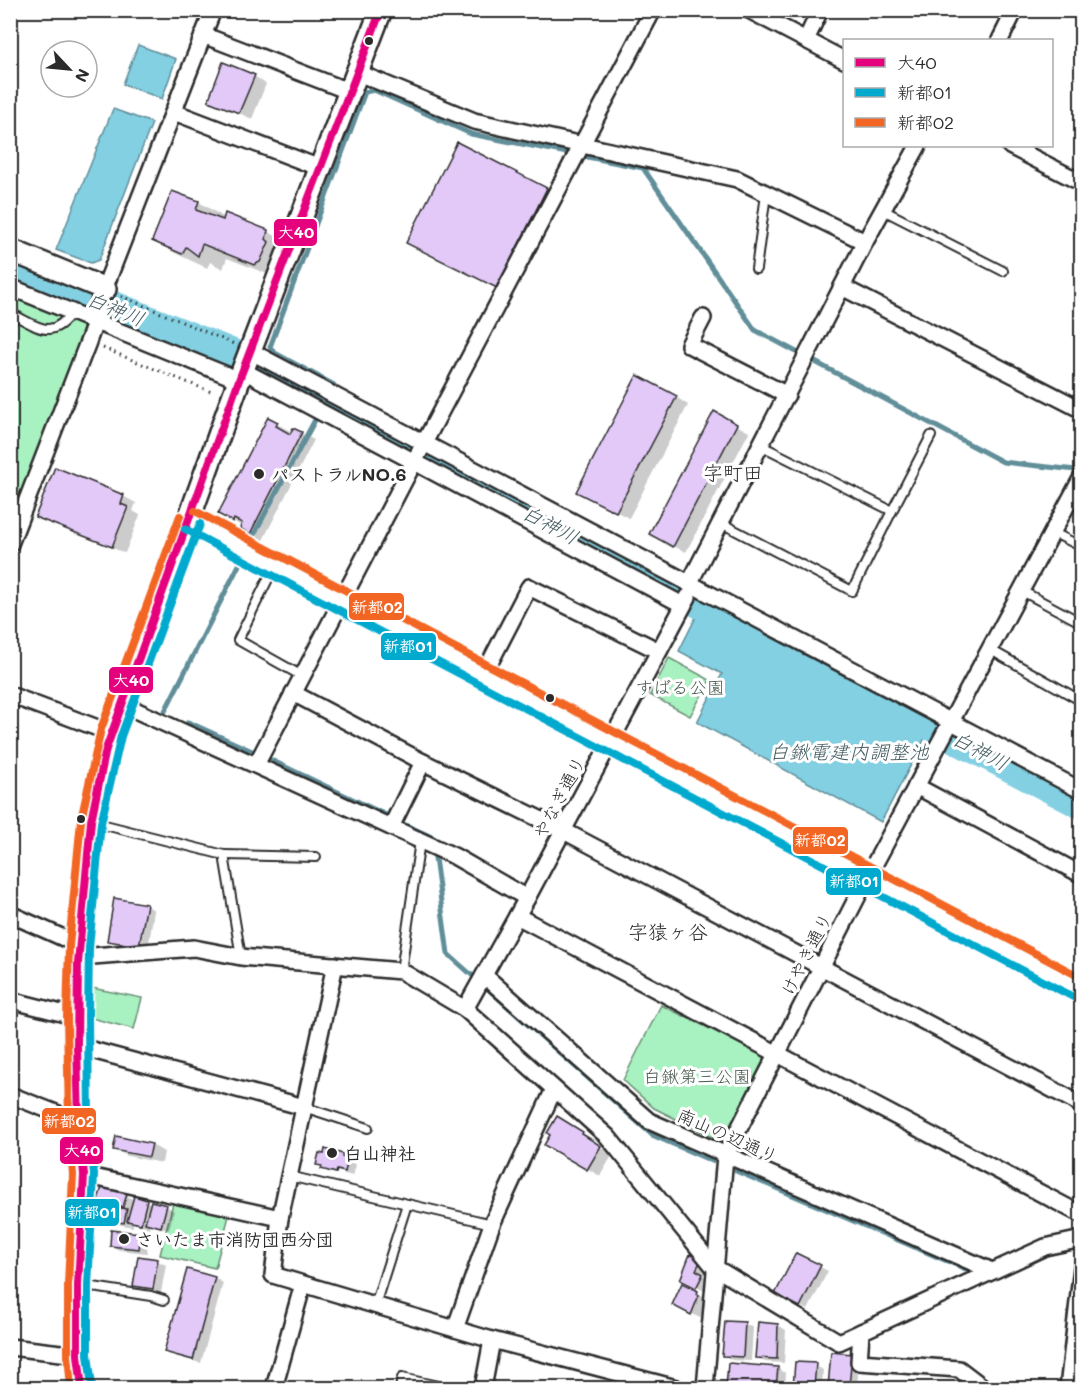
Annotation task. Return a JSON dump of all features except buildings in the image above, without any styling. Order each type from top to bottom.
[{"type":"street","points":[[10,543],[213,10]]},
{"type":"street","points":[[82,1389],[78,1355],[78,1285],[84,1175],[79,1122],[76,1017],[79,947],[91,821],[111,733],[190,520],[244,362],[381,10]]},
{"type":"street","points":[[256,765],[653,10]]},
{"type":"street","points":[[749,10],[843,59]]},
{"type":"street","points":[[806,40],[820,10]]},
{"type":"street","points":[[1000,39],[1015,10]]},
{"type":"street","points":[[203,35],[351,92]]},
{"type":"street","points":[[358,71],[474,121],[737,180],[865,242]]},
{"type":"street","points":[[174,112],[320,168]]},
{"type":"street","name":"やなぎ通り","points":[[465,1010],[564,831],[659,651],[786,395],[865,242],[917,147]]},
{"type":"street","points":[[1012,147],[1082,183]]},
{"type":"street","points":[[10,250],[104,292]]},
{"type":"street","points":[[10,287],[72,312],[95,315],[244,362],[424,444],[949,723],[1082,791]]},
{"type":"street","points":[[842,287],[1082,411]]},
{"type":"street","points":[[703,318],[688,345],[786,395]]},
{"type":"street","points":[[244,362],[414,461],[683,604]]},
{"type":"street","name":"けやき通り","points":[[725,1156],[867,878],[1082,477]]},
{"type":"street","points":[[190,520],[1082,990]]},
{"type":"street","points":[[484,674],[529,587],[659,651]]},
{"type":"street","points":[[293,693],[423,762],[564,831],[1082,1105]]},
{"type":"street","points":[[10,695],[111,733]]},
{"type":"street","points":[[122,704],[454,856],[527,898]]},
{"type":"street","points":[[391,828],[423,762]]},
{"type":"street","points":[[916,786],[1082,875]]},
{"type":"street","points":[[10,914],[68,940],[93,956],[194,948],[241,957],[400,971],[465,1010],[608,1137],[714,1267],[840,1342],[1045,1247],[1082,1239]]},
{"type":"street","points":[[518,916],[1082,1215]]},
{"type":"street","points":[[335,965],[280,1218],[273,1275],[492,1340],[676,1389]]},
{"type":"street","name":"南山の辺通り","points":[[485,976],[649,1122],[992,1271]]},
{"type":"street","points":[[10,1000],[76,1017]]},
{"type":"street","points":[[77,1046],[304,1107]]},
{"type":"street","points":[[455,1329],[492,1224],[554,1089]]},
{"type":"street","points":[[10,1095],[79,1122]]},
{"type":"street","points":[[705,1389],[725,1156]]},
{"type":"street","points":[[84,1175],[280,1218]]},
{"type":"street","points":[[1068,1389],[1082,1268]]},
{"type":"street","points":[[274,1389],[303,1284]]},
{"type":"street","points":[[861,1332],[859,1362],[959,1369],[969,1383],[984,1389]]},
{"type":"street","points":[[483,1389],[492,1340]]},
{"type":"street","points":[[11,1349],[78,1355]]},
{"type":"lane","points":[[756,270],[766,194]]},
{"type":"lane","points":[[883,210],[1003,271]]},
{"type":"lane","points":[[10,313],[37,326],[52,330],[64,324],[72,312]]},
{"type":"lane","points":[[721,523],[852,591],[931,436]]},
{"type":"lane","points":[[760,446],[892,511]]},
{"type":"lane","points":[[1052,532],[1082,547]]},
{"type":"lane","points":[[275,565],[238,640],[302,676]]},
{"type":"lane","points":[[1020,590],[1082,623]]},
{"type":"lane","points":[[989,649],[1078,699]]},
{"type":"lane","points":[[91,821],[224,855],[316,857]]},
{"type":"lane","points":[[400,971],[420,841]]},
{"type":"lane","points":[[224,855],[241,957]]},
{"type":"lane","points":[[304,1107],[368,1128]]},
{"type":"lane","points":[[289,1176],[492,1224]]},
{"type":"lane","points":[[375,1305],[407,1204]]},
{"type":"lane","points":[[78,1285],[164,1300]]},
{"type":"lane","points":[[400,1389],[402,1378],[447,1389]]},
{"type":"path","points":[[104,292],[244,362]]},
{"type":"path","points":[[88,342],[222,397]]},
{"type":"green space","points":[[11,297],[83,326],[85,336],[11,527]]},
{"type":"green space","name":"すばる公園","points":[[669,658],[710,680],[690,716],[650,695]]},
{"type":"green space","points":[[92,988],[142,998],[134,1029],[91,1018]]},
{"type":"green space","name":"白鍬第三公園","points":[[661,1005],[766,1056],[722,1142],[654,1108],[623,1080]]},
{"type":"green space","points":[[173,1203],[229,1216],[215,1268],[160,1255]]},
{"type":"water","points":[[138,45],[176,59],[162,99],[123,84]]},
{"type":"water","points":[[113,109],[152,123],[99,260],[91,263],[56,250]]},
{"type":"water","name":"白鍬電建内調整池","points":[[696,617],[925,738],[881,822],[697,722],[722,674],[679,651]]},
{"type":"waterway","points":[[332,388],[334,385],[275,353],[270,347],[365,92],[374,90],[471,134],[643,168],[755,330],[1003,462],[1076,470],[1082,473]]},
{"type":"waterway","name":"白神川","points":[[10,266],[257,365],[426,459],[660,579],[726,617],[1082,803]]},
{"type":"waterway","points":[[251,540],[316,418]]},
{"type":"waterway","points":[[165,711],[240,563]]},
{"type":"waterway","points":[[188,722],[252,751]]},
{"type":"waterway","points":[[271,760],[386,815]]},
{"type":"waterway","points":[[406,825],[434,838]]},
{"type":"waterway","points":[[435,858],[448,954],[474,977]]},
{"type":"waterway","points":[[490,991],[652,1135],[712,1161]]},
{"type":"waterway","points":[[736,1171],[968,1270]]},
{"type":"transit line","name":"大40","points":[[82,1388],[78,1355],[78,1285],[84,1175],[79,1122],[78,963],[91,821],[106,749],[239,380],[381,10]]},
{"type":"transit line","name":"新都02","points":[[195,511],[1082,978]]},
{"type":"transit line","name":"新都02","points":[[71,1388],[68,1355],[68,1285],[73,1175],[69,1122],[67,1017],[69,946],[81,820],[101,729],[180,516]]},
{"type":"transit line","name":"新都01","points":[[92,1387],[88,1354],[88,1285],[94,1175],[89,1121],[89,948],[101,823],[121,736],[200,524]]},
{"type":"transit line","name":"新都01","points":[[185,529],[1077,999]]},
{"type":"place","name":"パストラルNO.6","points":[[259,474]]},
{"type":"place","name":"白山神社","points":[[332,1153]]},
{"type":"place","name":"さいたま市消防団西分団","points":[[124,1239]]},
{"type":"district","name":"字町田","points":[[733,472]]},
{"type":"district","name":"字猿ヶ谷","points":[[668,931]]}]
